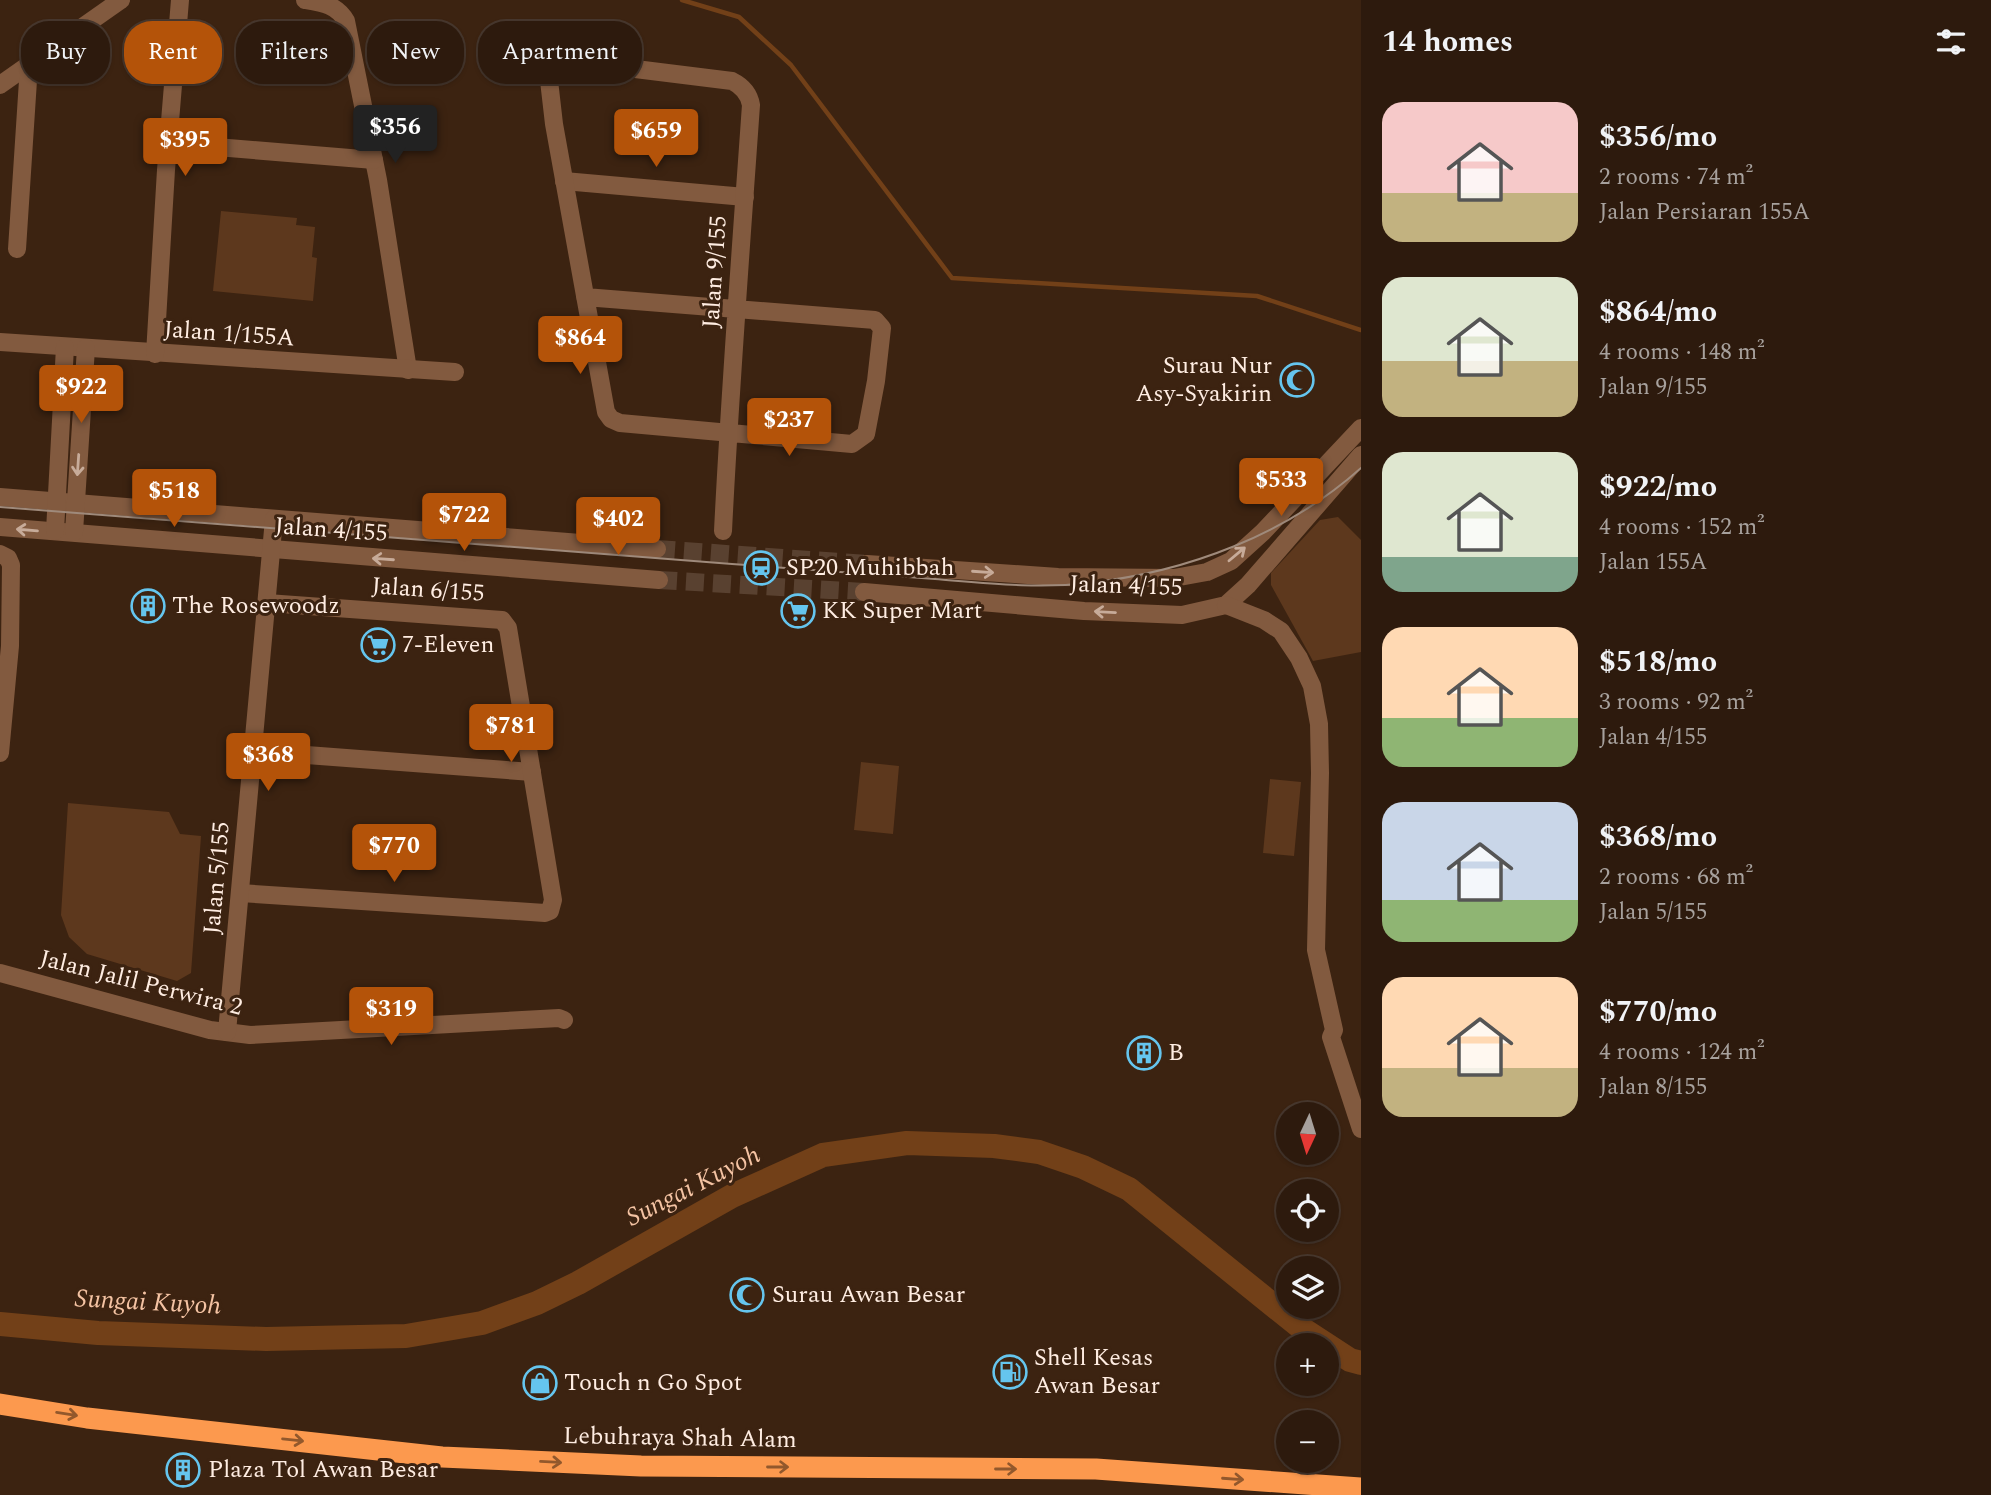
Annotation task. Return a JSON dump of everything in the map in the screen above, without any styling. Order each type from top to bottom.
[{"type":"highway","name":"Lebuhraya Shah Alam","points":[[0,1404],[87,1418],[442,1457],[641,1466],[1096,1469],[1361,1488]]},
{"type":"street","points":[[91,21],[121,0]]},
{"type":"street","points":[[155,354],[180,0]]},
{"type":"street","points":[[313,1],[333,6],[346,21],[374,160],[408,370]]},
{"type":"street","name":"Jalan 9/155","points":[[723,531],[751,105],[747,93],[732,81],[550,60],[546,66],[564,181],[604,404],[611,419],[620,423],[729,433]]},
{"type":"street","points":[[0,85],[21,71]]},
{"type":"street","points":[[17,248],[28,84]]},
{"type":"street","points":[[168,143],[374,160]]},
{"type":"street","points":[[564,181],[745,197]]},
{"type":"street","points":[[585,297],[876,320],[880,323],[882,328],[869,426],[861,440],[852,444],[729,433]]},
{"type":"street","name":"Jalan 1/155A","points":[[0,342],[455,372]]},
{"type":"street","points":[[55,531],[65,346]]},
{"type":"street","points":[[74,532],[86,348]]},
{"type":"street","name":"Jalan 4/155","points":[[866,564],[1058,577],[1174,578],[1207,572],[1231,561],[1263,532],[1361,428]]},
{"type":"street","points":[[1361,455],[1248,585],[1226,605],[1264,620],[1281,631],[1312,686],[1319,724],[1320,773],[1316,950],[1361,1129]]},
{"type":"street","name":"Jalan 4/155","points":[[0,497],[657,549]]},
{"type":"street","name":"Jalan 5/155","points":[[227,1032],[274,519]]},
{"type":"street","name":"Jalan 4/155","points":[[0,527],[272,551],[659,580]]},
{"type":"street","points":[[0,554],[8,558],[11,565],[10,646],[0,753]]},
{"type":"street","name":"Jalan 4/155","points":[[864,592],[1084,611],[1182,615],[1226,605]]},
{"type":"street","name":"Jalan 6/155","points":[[267,603],[502,620],[508,628],[532,772]]},
{"type":"street","points":[[240,893],[545,913],[550,911],[553,900],[532,772],[253,751]]},
{"type":"street","name":"Jalan Jalil Perwira 2","points":[[0,973],[209,1030],[250,1035],[559,1018],[564,1020]]},
{"type":"street","points":[[1337,1038],[1361,1100]]},
{"type":"shaded area","points":[[221,211],[297,218],[296,225],[315,227],[312,257],[317,258],[313,301],[213,291]]},
{"type":"shaded area","points":[[1338,517],[1361,540],[1361,652],[1313,661],[1271,585],[1271,573],[1320,520]]},
{"type":"shaded area","points":[[861,762],[899,766],[893,834],[854,830]]},
{"type":"shaded area","points":[[1270,779],[1301,782],[1294,856],[1263,853]]},
{"type":"shaded area","points":[[68,803],[169,812],[180,834],[201,836],[191,973],[177,981],[87,954],[69,937],[61,915]]},
{"type":"waterway","points":[[682,0],[739,17],[791,65],[952,278],[1257,296],[1361,330]]},
{"type":"waterway","name":"Sungai Kuyoh","points":[[0,1324],[98,1333],[266,1339],[406,1336],[482,1323],[537,1303],[578,1283],[732,1196],[823,1155],[907,1143],[994,1146],[1039,1152],[1083,1167],[1129,1189],[1304,1330],[1350,1360],[1361,1363]]},
{"type":"tunnel","points":[[657,549],[867,564]]},
{"type":"tunnel","points":[[659,580],[864,592]]},
{"type":"tram line","points":[[0,507],[992,584],[1050,585],[1125,578],[1162,570],[1233,546],[1301,513],[1361,468]]},
{"type":"place","name":"Surau Nur Asy-Syakirin","points":[[1297,380]]},
{"type":"place","name":"SP20 Muhibbah","points":[[761,568]]},
{"type":"place","name":"The Rosewoodz","points":[[148,606]]},
{"type":"place","name":"KK Super Mart","points":[[798,611]]},
{"type":"place","name":"7-Eleven","points":[[378,645]]},
{"type":"place","name":"B","points":[[1144,1053]]},
{"type":"place","name":"Surau Awan Besar","points":[[747,1295]]},
{"type":"place","name":"Shell Kesas Awan Besar","points":[[1010,1372]]},
{"type":"place","name":"Touch n Go Spot","points":[[540,1383]]},
{"type":"place","name":"Plaza Tol Awan Besar","points":[[183,1470]]}]
